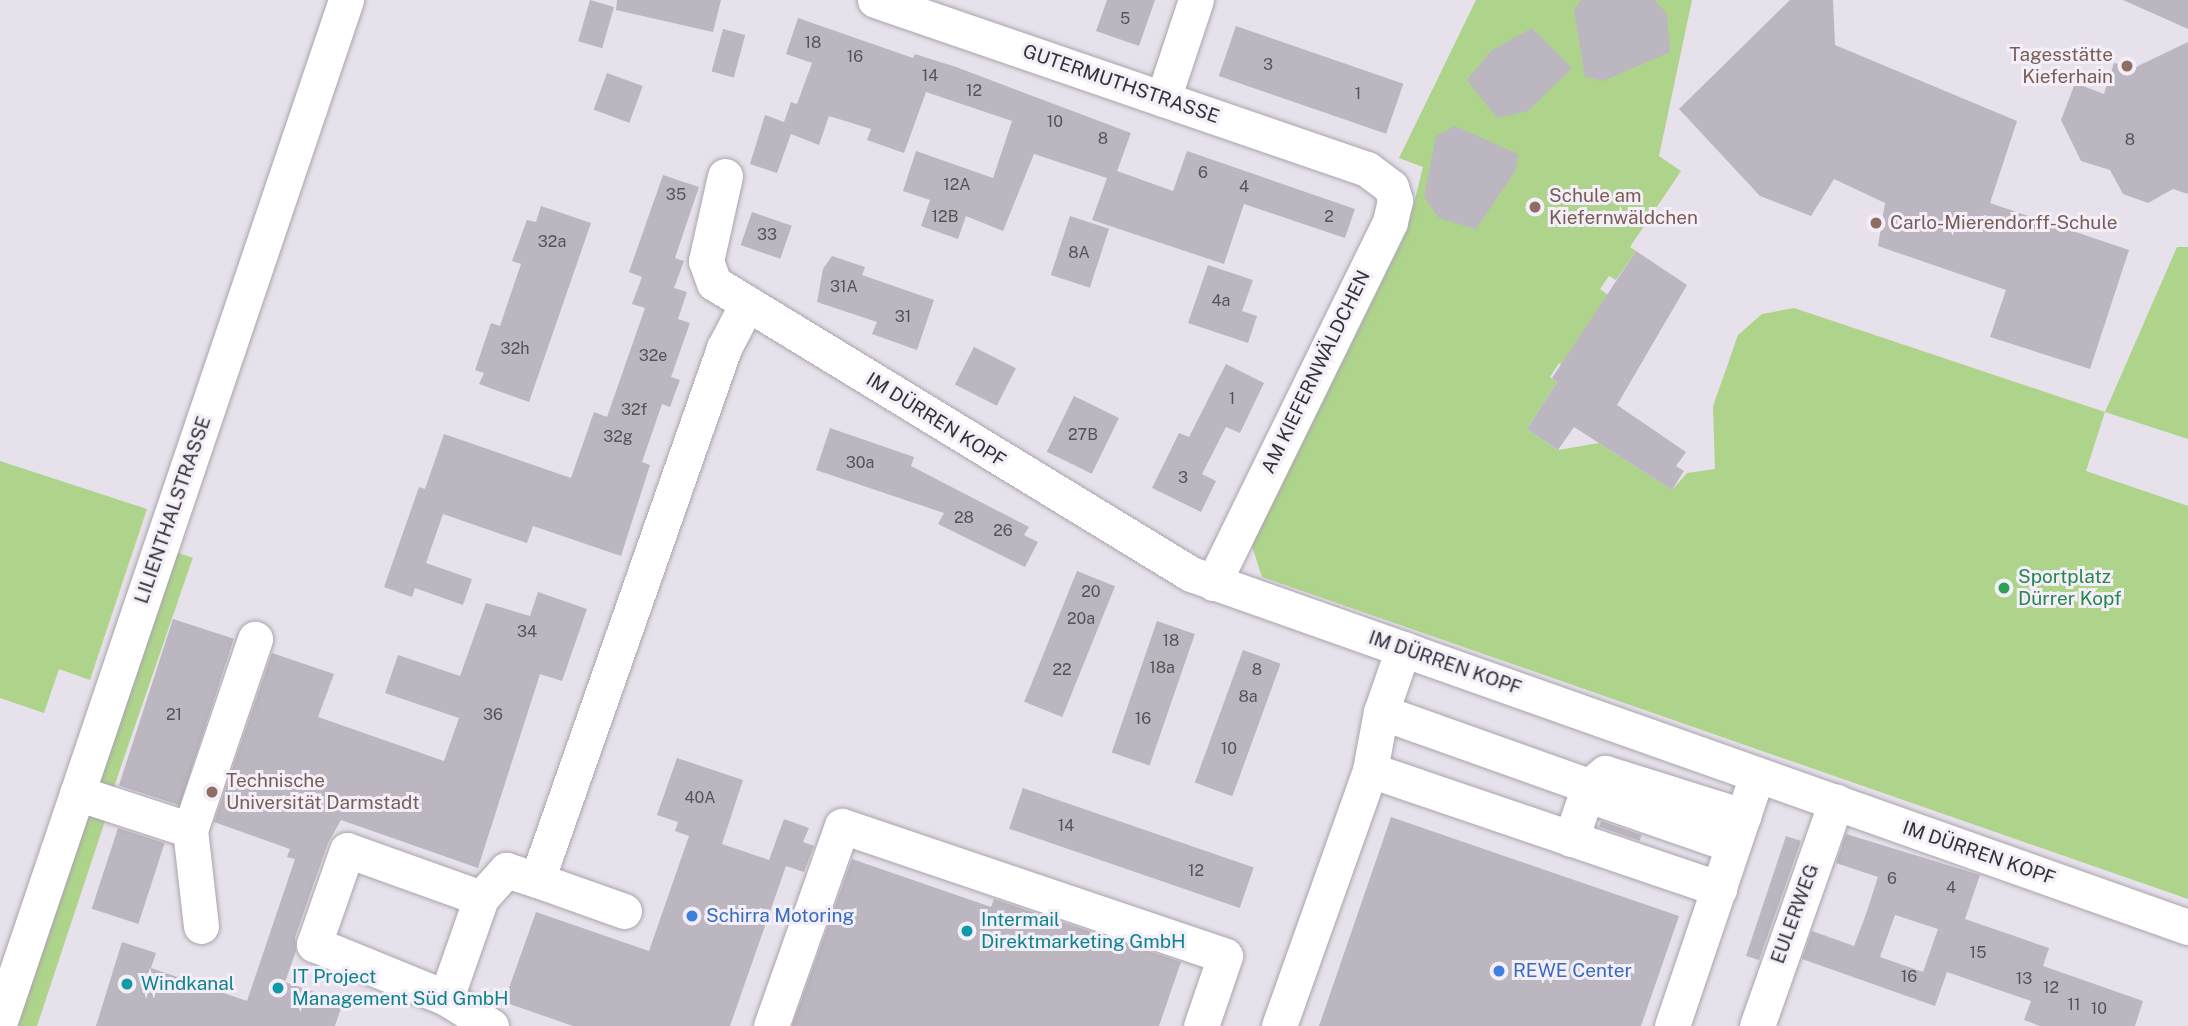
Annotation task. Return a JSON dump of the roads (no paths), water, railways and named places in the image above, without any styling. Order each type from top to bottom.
[{"type":"street","name":"LILIENTHALSTRASSE","points":[[0,1021],[345,0]]},
{"type":"street","name":"GUTERMUTHSTRASSE","points":[[875,0],[1367,169]]},
{"type":"street","points":[[1163,99],[1196,0]]},
{"type":"street","name":"AM KIEFERNWÄLDCHEN","points":[[1213,583],[1392,215],[1391,187],[1367,169]]},
{"type":"street","name":"IM DÜRREN KOPF","points":[[725,176],[706,261],[711,280],[1160,558],[1213,583],[2188,927]]},
{"type":"street","points":[[537,880],[724,348],[747,304]]},
{"type":"street","points":[[201,926],[190,830],[255,639]]},
{"type":"street","points":[[1279,1026],[1370,770],[1381,712],[1403,649]]},
{"type":"street","points":[[1381,712],[1580,813]]},
{"type":"street","points":[[1370,770],[1580,813],[1732,849]]},
{"type":"street","points":[[1672,1026],[1757,775]]},
{"type":"street","points":[[77,793],[190,830]]},
{"type":"street","points":[[1580,813],[1597,798],[1732,849]]},
{"type":"street","name":"EULERWEG","points":[[1757,1026],[1836,803]]},
{"type":"street","points":[[771,1026],[842,826],[1225,956],[1201,1026]]},
{"type":"street","points":[[481,898],[347,849],[314,944],[446,998],[491,1026]]},
{"type":"street","points":[[446,998],[481,898],[506,870],[624,911]]},
{"type":"place","name":"Tagesstätte Kieferhain","points":[[2127,66]]},
{"type":"place","name":"Schule am Kiefernwäldchen","points":[[1535,207]]},
{"type":"place","name":"Carlo-Mierendorff-Schule","points":[[1876,223]]},
{"type":"place","name":"Sportplatz Dürrer Kopf","points":[[2004,588]]},
{"type":"place","name":"Technische Universität Darmstadt","points":[[212,792]]},
{"type":"place","name":"Schirra Motoring","points":[[692,916]]},
{"type":"place","name":"Intermail Direktmarketing GmbH","points":[[967,931]]},
{"type":"place","name":"REWE Center","points":[[1499,971]]},
{"type":"place","name":"Windkanal","points":[[127,984]]},
{"type":"place","name":"IT Project Management Süd GmbH","points":[[278,988]]}]
